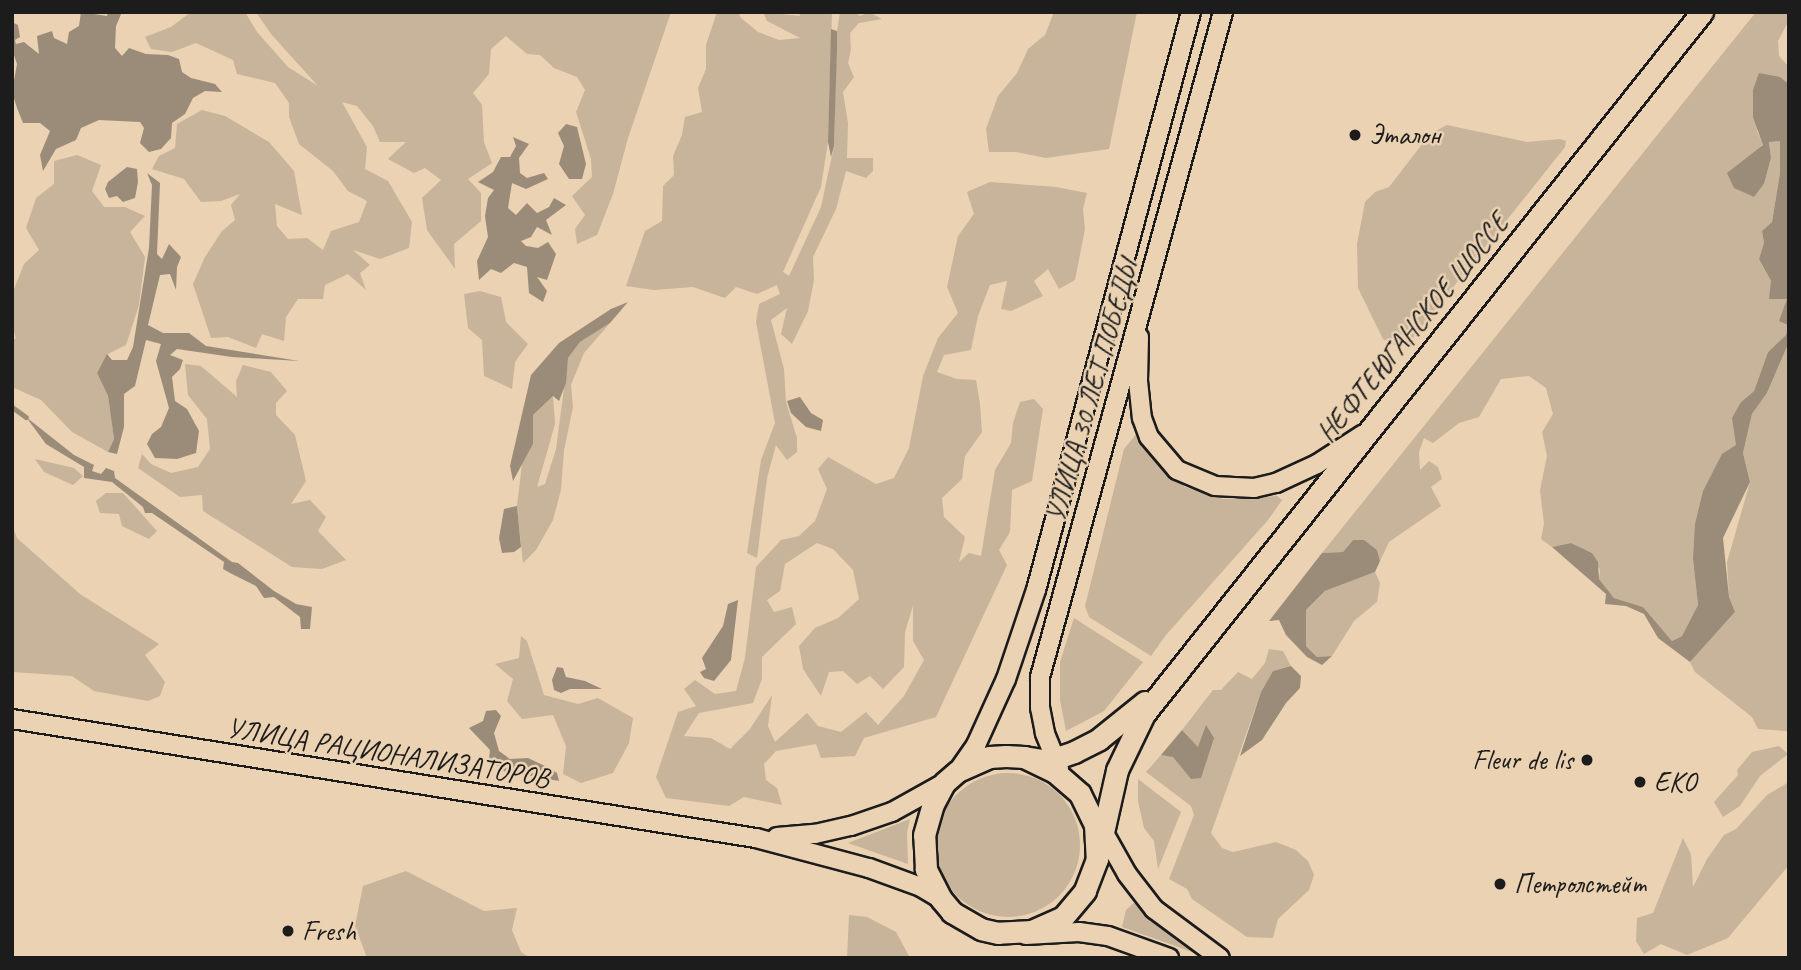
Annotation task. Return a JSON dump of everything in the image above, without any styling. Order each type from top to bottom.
[{"type":"main road","name":"УЛИЦА 30 ЛЕТ ПОБЕДЫ","points":[[951,777],[976,745],[1006,678],[1036,590],[1191,12]]},
{"type":"main road","name":"УЛИЦА 30 ЛЕТ ПОБЕДЫ","points":[[1069,782],[1054,760],[1040,708],[1040,677],[1223,12]]},
{"type":"main road","name":"НЕФТЕЮГАНСКОЕ ШОССЕ","points":[[1170,679],[1702,12]]},
{"type":"main road","points":[[1139,323],[1138,381],[1142,418],[1149,437],[1177,470],[1215,486],[1254,488],[1276,483],[1317,464],[1366,432]]},
{"type":"main road","points":[[756,838],[816,834],[892,812],[989,757],[1054,760],[1099,739],[1132,714],[1170,679]]},
{"type":"main road","points":[[1015,934],[1032,931],[1063,917],[1085,891],[1097,859],[1117,770],[1144,713],[1170,679]]},
{"type":"main road","name":"УЛИЦА РАЦИОНАЛИЗАТОРОВ","points":[[12,719],[756,838]]},
{"type":"main road","points":[[1024,757],[1069,782],[1102,829],[1127,874],[1154,909],[1220,958]]},
{"type":"main road","points":[[941,900],[929,877],[923,852],[928,818],[951,777]]},
{"type":"main road","points":[[1089,809],[1095,825],[1097,859]]},
{"type":"main road","points":[[756,838],[857,864],[921,887],[966,922],[981,929],[1041,936],[1079,932],[1108,936],[1169,958]]},
{"type":"shaded area","points":[[81,12],[107,16],[108,12],[122,12],[116,26],[115,48],[122,56],[129,48],[146,54],[168,55],[179,59],[182,72],[191,78],[215,84],[222,92],[205,91],[193,98],[185,114],[172,123],[171,138],[161,149],[149,152],[140,143],[144,128],[140,122],[99,120],[81,128],[76,140],[56,149],[43,171],[40,155],[50,131],[40,123],[23,123],[17,108],[12,92],[17,64],[12,49],[12,22],[18,25],[20,37],[15,40],[16,44],[24,42],[39,54],[37,36],[52,31],[54,38],[67,44],[69,32],[79,26]]},
{"type":"shaded area","points":[[191,12],[245,12],[257,32],[288,67],[318,86],[271,34],[256,12],[671,12],[628,138],[613,194],[597,235],[577,244],[575,229],[585,215],[572,196],[592,177],[591,159],[576,112],[585,90],[577,77],[554,68],[540,55],[527,54],[506,36],[491,49],[489,74],[473,93],[482,105],[484,142],[492,163],[468,179],[481,193],[481,221],[454,244],[455,269],[427,230],[422,198],[441,180],[425,168],[414,173],[388,159],[406,142],[380,142],[373,126],[357,106],[342,102],[367,147],[365,169],[388,181],[412,222],[409,248],[380,259],[353,250],[370,265],[360,273],[366,290],[348,274],[325,285],[323,299],[298,299],[286,317],[284,341],[262,334],[256,348],[228,337],[211,338],[193,284],[205,257],[222,231],[235,220],[231,205],[240,194],[221,201],[201,202],[184,179],[152,169],[159,156],[175,148],[177,124],[202,110],[225,116],[269,142],[294,171],[302,215],[275,204],[277,226],[288,239],[307,238],[323,250],[331,231],[359,222],[367,201],[348,191],[333,171],[299,144],[289,117],[289,103],[275,83],[237,74],[233,60],[196,43],[172,52],[151,49],[145,37],[171,27]]},
{"type":"shaded area","points":[[717,12],[738,12],[741,18],[758,32],[779,40],[800,38],[767,21],[763,12],[800,16],[799,12],[832,12],[828,142],[821,187],[783,272],[789,276],[821,207],[834,146],[837,31],[840,12],[855,12],[860,16],[869,12],[882,19],[859,23],[850,33],[848,63],[854,77],[843,92],[848,123],[847,158],[873,158],[873,171],[866,178],[846,171],[836,209],[813,257],[814,280],[808,311],[792,344],[781,334],[787,308],[771,320],[784,369],[786,402],[797,438],[797,452],[787,460],[776,445],[767,478],[757,558],[747,553],[761,460],[775,423],[756,322],[759,304],[780,294],[777,285],[757,294],[736,287],[725,298],[693,287],[654,290],[626,286],[645,231],[662,221],[663,186],[674,175],[673,156],[682,135],[685,117],[702,112],[698,88],[706,69],[706,45]]},
{"type":"shaded area","points":[[1054,12],[1137,12],[1109,149],[1046,158],[1016,152],[989,152],[986,129],[998,96],[1017,73],[1028,49],[1045,35]]},
{"type":"shaded area","points":[[1756,12],[1789,12],[1789,20],[1778,41],[1779,56],[1789,67],[1789,84],[1780,77],[1757,131],[1763,144],[1755,153],[1754,197],[1764,184],[1771,158],[1769,141],[1780,141],[1780,173],[1772,222],[1762,231],[1764,243],[1759,259],[1771,281],[1788,299],[1788,325],[1786,335],[1768,352],[1754,391],[1741,402],[1736,445],[1693,559],[1698,605],[1682,636],[1672,641],[1643,607],[1614,598],[1599,579],[1600,570],[1592,553],[1571,543],[1552,547],[1541,539],[1544,524],[1540,490],[1547,456],[1542,432],[1553,414],[1546,388],[1529,376],[1501,379],[1479,417],[1459,423],[1433,443],[1424,438],[1419,452],[1420,470],[1429,461],[1438,467],[1442,479],[1431,487],[1441,506],[1389,542],[1380,561],[1377,550],[1353,540],[1343,552],[1322,553]]},
{"type":"shaded area","points":[[831,29],[837,31],[837,49],[834,146],[831,157],[828,142]]},
{"type":"shaded area","points":[[1759,73],[1780,77],[1789,84],[1789,342],[1767,393],[1752,414],[1743,453],[1750,482],[1723,538],[1729,597],[1735,612],[1690,662],[1658,638],[1644,614],[1626,606],[1605,604],[1606,594],[1552,547],[1571,543],[1592,553],[1598,562],[1599,579],[1614,598],[1643,607],[1672,641],[1682,636],[1698,605],[1693,559],[1695,524],[1703,491],[1722,454],[1736,445],[1732,418],[1741,402],[1754,391],[1768,352],[1786,335],[1788,325],[1779,321],[1787,299],[1769,299],[1771,281],[1759,259],[1764,243],[1762,231],[1772,222],[1780,173],[1780,141],[1769,142],[1771,158],[1764,184],[1754,197],[1734,188],[1727,173],[1763,145],[1753,117],[1753,90]]},
{"type":"shaded area","points":[[566,124],[577,127],[586,164],[582,179],[569,179],[559,164],[564,146],[558,133]]},
{"type":"shaded area","points":[[1447,125],[1527,142],[1560,139],[1566,141],[1565,147],[1411,340],[1400,348],[1383,339],[1358,288],[1357,244],[1365,202],[1375,192],[1389,187],[1430,134]]},
{"type":"shaded area","points":[[513,137],[529,144],[519,158],[520,173],[527,178],[544,173],[548,179],[526,189],[512,183],[508,208],[516,215],[527,203],[537,213],[549,207],[554,198],[566,205],[546,220],[552,235],[537,227],[531,237],[521,241],[526,246],[538,248],[548,242],[556,254],[547,280],[537,277],[547,291],[543,302],[529,293],[527,267],[514,263],[501,273],[491,269],[479,280],[477,261],[488,237],[485,216],[488,198],[494,190],[478,182],[493,172],[501,157],[510,157],[516,146]]},
{"type":"shaded area","points":[[77,155],[101,165],[92,191],[104,207],[125,207],[145,216],[130,232],[145,257],[139,305],[126,345],[108,354],[97,373],[108,396],[114,439],[108,452],[72,432],[41,400],[12,387],[12,338],[16,339],[12,324],[14,289],[24,264],[39,250],[26,228],[36,198],[54,184],[54,161]]},
{"type":"shaded area","points":[[127,167],[137,169],[135,198],[123,202],[117,196],[109,198],[105,189],[108,182]]},
{"type":"shaded area","points":[[147,173],[160,183],[157,254],[162,259],[169,244],[181,257],[177,267],[176,290],[170,274],[160,275],[148,325],[163,333],[189,333],[206,346],[299,361],[232,357],[177,349],[170,355],[183,360],[180,369],[172,377],[175,401],[187,409],[199,431],[196,453],[177,459],[155,458],[147,444],[152,434],[161,427],[169,408],[156,361],[161,344],[146,340],[135,386],[124,394],[124,427],[117,454],[108,452],[114,439],[108,396],[97,373],[107,354],[112,360],[127,360],[133,347],[149,248],[152,185]]},
{"type":"shaded area","points":[[990,182],[1056,187],[1087,193],[1083,209],[1085,229],[1075,280],[1059,289],[1048,269],[1034,281],[1043,296],[1011,311],[1001,309],[1007,281],[990,285],[978,316],[971,350],[944,355],[937,372],[957,379],[976,380],[980,404],[982,432],[965,456],[962,479],[942,498],[944,517],[965,537],[959,562],[969,553],[981,556],[995,470],[1011,443],[1013,423],[1020,402],[1034,399],[1043,409],[1032,481],[1012,490],[1010,532],[999,550],[1007,565],[936,717],[864,738],[855,756],[821,758],[816,744],[776,751],[764,764],[766,780],[777,788],[782,805],[744,797],[729,806],[666,798],[656,777],[678,712],[696,706],[684,689],[695,680],[715,694],[736,691],[745,658],[756,567],[781,540],[799,536],[815,521],[827,489],[818,469],[828,457],[876,484],[894,478],[909,448],[923,376],[938,338],[958,313],[947,287],[958,236],[974,214],[967,192]],"holes":[[[817,543],[833,549],[853,570],[859,599],[838,618],[815,628],[799,646],[803,669],[821,696],[829,672],[843,671],[857,684],[870,676],[883,689],[904,667],[905,632],[913,606],[913,641],[924,660],[904,696],[878,725],[866,712],[841,732],[818,726],[807,713],[775,742],[768,726],[772,695],[750,729],[730,749],[711,738],[684,736],[699,713],[753,703],[762,679],[762,657],[796,624],[792,607],[774,612],[767,600],[780,591],[785,564]]]},
{"type":"shaded area","points":[[480,291],[501,297],[506,322],[528,344],[515,362],[512,389],[484,376],[482,340],[468,328],[464,294]]},
{"type":"shaded area","points":[[628,302],[610,323],[580,342],[568,358],[566,383],[559,401],[553,396],[533,415],[533,444],[513,481],[510,466],[531,375],[559,343],[611,309]]},
{"type":"shaded area","points":[[610,323],[584,353],[571,385],[573,407],[564,450],[561,490],[553,520],[536,550],[523,563],[517,506],[522,464],[533,444],[533,415],[553,396],[555,424],[537,487],[545,484],[556,449],[568,358],[580,342]]},
{"type":"shaded area","points":[[1789,342],[1789,729],[1786,731],[1758,729],[1752,717],[1695,672],[1690,662],[1735,612],[1729,597],[1727,562],[1750,482],[1743,453],[1752,414],[1767,393]]},
{"type":"shaded area","points":[[185,364],[201,366],[237,397],[236,381],[243,365],[271,372],[287,391],[276,403],[276,415],[295,435],[306,481],[291,504],[310,500],[326,517],[318,531],[346,560],[322,569],[292,567],[203,511],[202,495],[180,497],[138,468],[142,454],[151,464],[171,473],[198,467],[210,449],[207,419],[188,395]]},
{"type":"shaded area","points":[[800,397],[811,413],[823,420],[821,431],[806,427],[791,413],[787,401]]},
{"type":"shaded area","points":[[26,417],[74,455],[94,465],[92,471],[101,474],[106,468],[114,471],[115,478],[274,591],[296,604],[312,607],[310,629],[301,629],[300,617],[274,597],[264,598],[256,586],[223,569],[224,562],[152,513],[145,513],[143,507],[112,482],[84,478],[84,467],[46,444]]},
{"type":"shaded area","points":[[1137,433],[1153,458],[1185,487],[1223,499],[1277,496],[1282,500],[1268,520],[1166,635],[1151,656],[1089,617],[1085,606],[1124,449]]},
{"type":"shaded area","points":[[35,459],[74,468],[83,476],[73,485],[44,472]]},
{"type":"shaded area","points":[[106,493],[123,493],[157,531],[149,539],[122,526],[119,514],[100,513],[96,501]]},
{"type":"shaded area","points":[[517,506],[521,547],[514,552],[502,553],[499,538],[504,509]]},
{"type":"shaded area","points":[[12,525],[17,538],[80,594],[159,644],[145,655],[165,682],[160,696],[148,701],[94,691],[72,676],[12,672]]},
{"type":"shaded area","points":[[1353,540],[1364,540],[1377,550],[1380,561],[1375,572],[1325,591],[1306,610],[1306,646],[1317,657],[1332,656],[1322,665],[1307,657],[1286,635],[1279,620],[1269,621],[1322,553],[1343,552]]},
{"type":"shaded area","points":[[1375,572],[1380,583],[1377,602],[1354,621],[1332,656],[1317,657],[1306,646],[1306,610],[1325,591]]},
{"type":"shaded area","points":[[738,600],[731,660],[714,681],[704,678],[700,672],[706,669],[702,658],[723,626],[728,604]]},
{"type":"shaded area","points":[[1074,618],[1143,662],[1104,711],[1066,731],[1060,700],[1060,662]]},
{"type":"shaded area","points":[[521,636],[527,641],[544,695],[578,704],[598,698],[633,718],[629,743],[613,773],[581,783],[563,774],[566,746],[553,715],[522,719],[507,701],[513,679],[495,664],[519,658]]},
{"type":"shaded area","points":[[1269,649],[1283,651],[1291,666],[1273,671],[1261,692],[1211,833],[1222,848],[1233,852],[1276,842],[1296,850],[1308,861],[1314,875],[1309,890],[1278,919],[1273,938],[1247,937],[1192,899],[1187,889],[1169,879],[1194,815],[1191,806],[1146,772],[1161,755],[1173,756],[1191,778],[1198,747],[1182,730],[1213,690],[1221,690],[1238,672],[1252,679],[1265,663]]},
{"type":"shaded area","points":[[1291,666],[1301,676],[1300,688],[1286,703],[1262,740],[1240,756],[1261,692],[1273,671]]},
{"type":"shaded area","points":[[557,667],[563,668],[566,677],[585,681],[602,689],[570,689],[561,693],[554,690],[552,680]]},
{"type":"shaded area","points":[[496,710],[501,716],[494,733],[499,751],[510,759],[528,758],[545,766],[557,773],[559,781],[503,771],[489,759],[490,750],[469,728],[483,721],[486,711]]},
{"type":"shaded area","points":[[1206,725],[1214,738],[1201,778],[1191,779],[1173,757],[1161,755],[1182,730],[1198,747]]},
{"type":"shaded area","points":[[1779,746],[1788,754],[1760,776],[1740,806],[1723,817],[1714,802],[1738,775],[1737,770],[1752,752]]},
{"type":"shaded area","points":[[1008,773],[1036,778],[1059,794],[1075,817],[1080,845],[1075,873],[1059,896],[1036,912],[1008,917],[980,912],[957,896],[941,873],[936,845],[941,817],[957,794],[980,778]]},
{"type":"shaded area","points":[[1138,779],[1181,812],[1158,869],[1154,841],[1144,828],[1138,801]]},
{"type":"shaded area","points":[[1789,782],[1789,865],[1728,938],[1687,955],[1661,944],[1644,954],[1636,941],[1637,918],[1653,913],[1683,838],[1691,854],[1693,887],[1707,859],[1724,835],[1736,829],[1767,795]]},
{"type":"shaded area","points":[[910,819],[907,833],[908,864],[848,843]]},
{"type":"shaded area","points":[[406,871],[484,911],[517,908],[512,930],[521,952],[530,958],[364,958],[366,955],[355,926],[363,886]]},
{"type":"shaded area","points":[[1134,903],[1195,953],[1122,927],[1126,910]]},
{"type":"shaded area","points":[[849,915],[867,917],[896,932],[910,958],[847,958]]},
{"type":"waterway","points":[[12,407],[26,417]]},
{"type":"place","name":"Эталон","points":[[1355,135]]},
{"type":"place","name":"Fleur de lis","points":[[1587,760]]},
{"type":"place","name":"EKO","points":[[1640,782]]},
{"type":"place","name":"Петролстейт","points":[[1500,884]]},
{"type":"place","name":"Fresh","points":[[288,931]]}]
